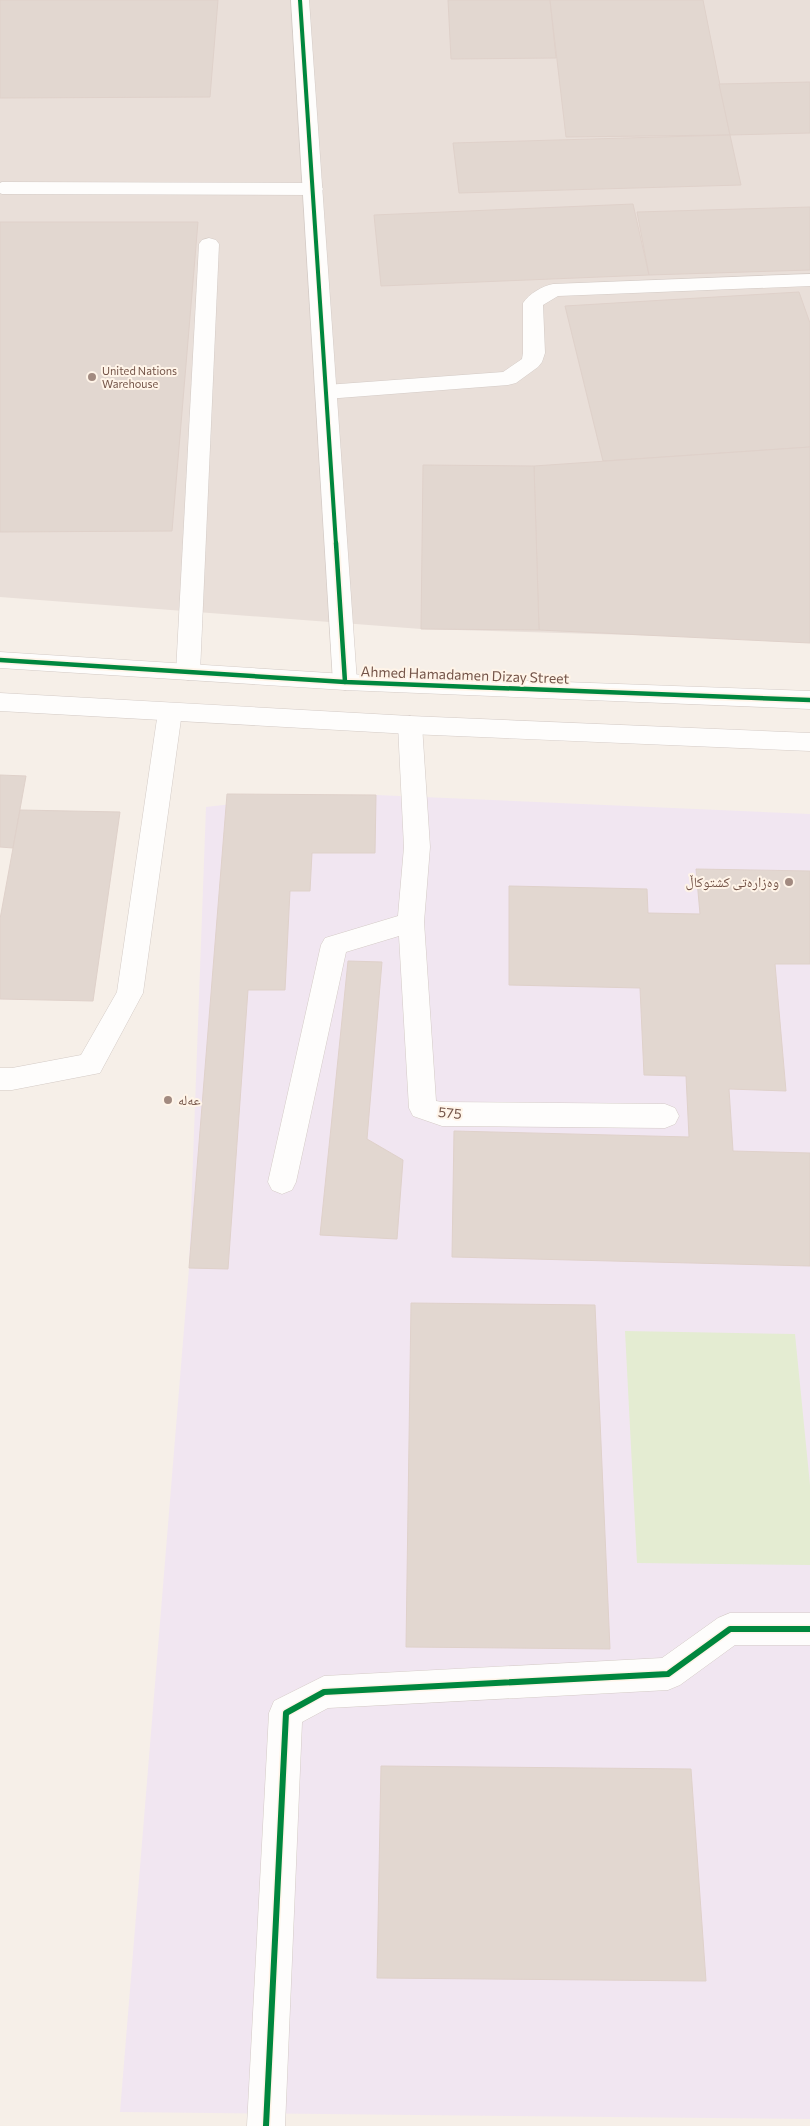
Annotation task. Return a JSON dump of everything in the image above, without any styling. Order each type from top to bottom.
[{"type":"street","points":[[300,0],[345,682]]},
{"type":"street","points":[[2,188],[313,189]]},
{"type":"street","points":[[188,672],[209,244]]},
{"type":"street","points":[[326,392],[508,378],[530,362],[534,353],[533,303],[553,290],[810,280]]},
{"type":"street","name":"Ahmed Hamadamen Dizay Street","points":[[0,660],[345,682],[810,700]]},
{"type":"street","points":[[0,702],[410,725],[810,742]]},
{"type":"street","points":[[0,1079],[12,1079],[90,1065],[130,993],[170,712]]},
{"type":"street","points":[[282,1182],[334,945],[411,922],[417,847],[410,725]]},
{"type":"street","name":"575","points":[[411,922],[423,1108],[442,1114],[665,1116]]},
{"type":"street","points":[[266,2126],[286,1713],[324,1692],[668,1674],[730,1629],[810,1629]]},
{"type":"shaded area","points":[[0,0],[810,0],[810,640],[421,629],[0,597]]},
{"type":"shaded area","points":[[312,795],[376,795],[810,814],[810,2119],[120,2112],[189,1268],[206,807]]},
{"type":"green space","points":[[625,1331],[795,1334],[810,1485],[810,1565],[637,1563]]},
{"type":"building","points":[[0,0],[218,0],[210,97],[0,98]]},
{"type":"building","points":[[448,0],[550,0],[556,58],[451,59]]},
{"type":"building","points":[[550,0],[703,0],[730,135],[566,137]]},
{"type":"building","points":[[810,82],[810,133],[730,135],[719,84]]},
{"type":"building","points":[[730,135],[741,185],[459,193],[453,143]]},
{"type":"building","points":[[633,204],[649,275],[381,286],[374,215]]},
{"type":"building","points":[[810,207],[810,270],[649,275],[637,212]]},
{"type":"building","name":"United Nations Warehouse","points":[[0,222],[198,222],[172,531],[0,532]]},
{"type":"building","points":[[799,292],[810,323],[810,447],[603,461],[565,306]]},
{"type":"building","points":[[810,447],[810,643],[539,630],[534,466]]},
{"type":"building","points":[[423,465],[534,466],[539,630],[421,629]]},
{"type":"building","points":[[0,775],[26,776],[13,848],[0,847]]},
{"type":"building","points":[[227,794],[376,795],[375,853],[312,853],[310,891],[290,891],[285,990],[248,990],[228,1269],[189,1268]]},
{"type":"building","points":[[20,810],[120,812],[93,1001],[0,999],[0,919]]},
{"type":"building","points":[[696,869],[810,871],[810,964],[775,964],[786,1091],[729,1089],[733,1151],[810,1153],[810,1266],[452,1257],[454,1131],[689,1137],[686,1076],[644,1075],[640,988],[509,985],[509,886],[647,889],[648,913],[700,914]]},
{"type":"building","points":[[348,961],[382,962],[367,1139],[403,1160],[397,1239],[320,1235]]},
{"type":"building","points":[[411,1303],[595,1305],[610,1649],[406,1647]]},
{"type":"building","points":[[381,1766],[691,1769],[706,1981],[377,1978]]},
{"type":"cycle path","points":[[300,0],[345,682]]},
{"type":"cycle path","points":[[0,660],[345,682],[810,700]]},
{"type":"cycle path","points":[[266,2126],[286,1713],[324,1692],[668,1674],[730,1629],[810,1629]]},
{"type":"place","name":"United Nations Warehouse","points":[[92,377]]},
{"type":"place","name":"وەزارەتی کشتوکاڵ","points":[[789,882]]},
{"type":"place","name":"عەلە","points":[[168,1100]]}]
